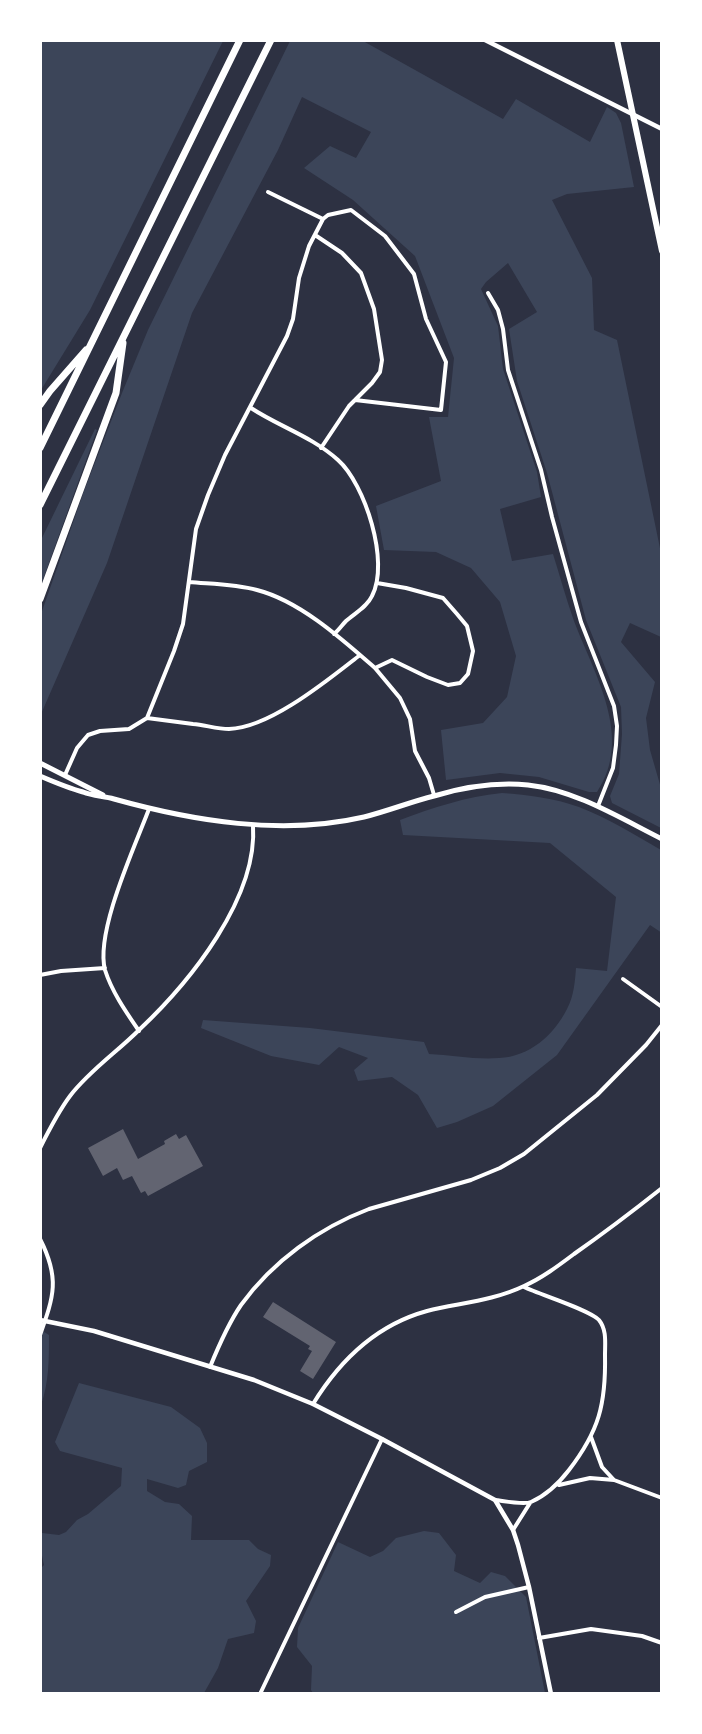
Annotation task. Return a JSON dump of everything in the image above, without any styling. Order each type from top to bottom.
[{"type":"highway","points":[[40,448],[240,40]]},
{"type":"highway","points":[[40,505],[271,40]]},
{"type":"highway","points":[[617,40],[662,250]]},
{"type":"highway","points":[[40,599],[116,393],[125,336]]},
{"type":"highway","points":[[40,405],[92,344]]},
{"type":"main road","points":[[40,763],[110,798]]},
{"type":"main road","points":[[40,776],[84,793],[149,809],[253,825],[302,825],[363,817],[434,795],[505,784],[530,785],[559,792],[598,807],[662,839]]},
{"type":"street","points":[[485,40],[662,129]]},
{"type":"street","points":[[268,192],[323,219]]},
{"type":"street","points":[[65,776],[77,748],[88,735],[100,731],[129,729],[147,718],[183,624],[196,529],[208,495],[225,455],[278,357],[290,328],[299,278],[309,246],[323,219],[328,215],[351,210],[385,236],[414,274],[426,319],[446,362],[441,410],[356,400]]},
{"type":"street","points":[[315,235],[342,253],[361,273],[374,309],[382,360],[380,372],[349,406],[321,448]]},
{"type":"street","points":[[488,293],[501,320],[508,370],[541,470],[581,622],[614,706],[617,726],[613,768],[598,807]]},
{"type":"street","points":[[251,408],[335,458],[350,474],[366,506],[375,534],[377,584],[372,597],[365,606],[334,634]]},
{"type":"street","points":[[189,582],[239,586],[273,595],[303,611],[375,668],[400,698],[410,719],[416,751],[429,778],[434,795]]},
{"type":"street","points":[[375,668],[392,660],[448,685],[460,683],[468,674],[473,651],[467,626],[442,598],[406,588],[377,584]]},
{"type":"street","points":[[147,718],[231,729],[248,726],[307,696],[360,655]]},
{"type":"street","points":[[139,1030],[119,1001],[105,968],[105,948],[111,914],[149,809]]},
{"type":"street","points":[[40,1148],[52,1123],[70,1096],[87,1077],[165,1004],[191,974],[214,941],[244,885],[251,863],[254,841],[253,825]]},
{"type":"street","points":[[40,975],[105,968]]},
{"type":"street","points":[[623,979],[662,1007]]},
{"type":"street","points":[[210,1367],[224,1334],[241,1305],[265,1276],[290,1253],[322,1231],[353,1215],[471,1180],[500,1168],[524,1154],[597,1095],[662,1025]]},
{"type":"street","points":[[313,1404],[327,1380],[344,1360],[389,1327],[425,1312],[494,1297],[524,1286],[547,1274],[662,1188]]},
{"type":"street","points":[[40,1239],[49,1255],[54,1279],[52,1301],[43,1320],[40,1335]]},
{"type":"street","points":[[524,1286],[541,1295],[593,1314],[601,1322],[605,1332],[605,1381],[599,1418],[584,1449],[558,1485]]},
{"type":"street","points":[[43,1320],[94,1332],[254,1380],[313,1404],[495,1500],[530,1503]]},
{"type":"street","points":[[591,1437],[602,1467],[614,1480]]},
{"type":"street","points":[[260,1694],[382,1439]]},
{"type":"street","points":[[513,1530],[530,1503],[558,1485],[590,1478],[614,1480],[662,1498]]},
{"type":"street","points":[[495,1500],[513,1530],[529,1587],[551,1694]]},
{"type":"street","points":[[456,1612],[485,1597],[529,1587]]},
{"type":"street","points":[[539,1638],[591,1629],[642,1636],[662,1643]]},
{"type":"shaded area","points":[[40,41],[223,41],[90,310],[41,390]]},
{"type":"shaded area","points":[[290,41],[363,41],[503,119],[516,99],[590,142],[607,107],[616,113],[621,123],[634,187],[567,194],[552,200],[592,278],[594,330],[617,340],[661,553],[661,637],[630,623],[621,642],[655,682],[646,718],[650,750],[661,788],[661,828],[612,803],[610,796],[619,774],[622,734],[621,707],[586,620],[547,473],[517,381],[509,329],[537,312],[508,263],[481,289],[498,326],[503,369],[537,472],[541,497],[500,509],[512,561],[553,554],[574,621],[607,706],[612,750],[607,771],[597,792],[589,792],[539,777],[500,773],[446,780],[441,730],[483,723],[507,697],[516,656],[500,602],[471,568],[436,552],[384,550],[376,506],[441,481],[429,417],[448,417],[454,358],[415,256],[353,200],[304,168],[330,146],[356,158],[371,132],[302,97],[278,150],[192,313],[107,563],[41,714],[41,614],[84,491],[148,330]]},
{"type":"shaded area","points":[[95,429],[97,430],[41,585],[41,540]]},
{"type":"shaded area","points":[[502,793],[541,797],[579,807],[611,821],[661,850],[662,933],[650,925],[557,1055],[493,1106],[437,1128],[418,1095],[392,1077],[358,1081],[354,1070],[368,1058],[339,1047],[319,1065],[271,1056],[201,1028],[203,1020],[310,1028],[424,1042],[429,1054],[482,1058],[510,1057],[520,1054],[548,1036],[567,1009],[573,994],[576,968],[607,971],[616,897],[550,843],[403,835],[400,820],[450,803]]},
{"type":"shaded area","points":[[41,1330],[49,1335],[49,1362],[41,1405]]},
{"type":"shaded area","points":[[79,1383],[171,1407],[200,1428],[207,1443],[207,1462],[189,1471],[186,1485],[178,1488],[147,1479],[147,1491],[165,1502],[179,1504],[192,1516],[191,1540],[249,1540],[258,1549],[271,1555],[270,1566],[246,1601],[256,1621],[254,1633],[228,1639],[218,1668],[204,1693],[41,1693],[40,1569],[44,1565],[40,1545],[42,1533],[59,1535],[66,1532],[77,1520],[88,1514],[121,1486],[122,1468],[60,1451],[55,1442]]},
{"type":"shaded area","points":[[424,1531],[439,1533],[456,1555],[454,1571],[480,1583],[491,1572],[505,1576],[526,1597],[545,1693],[313,1693],[311,1690],[312,1666],[297,1647],[298,1628],[338,1542],[370,1557],[383,1551],[396,1538]]},
{"type":"building","points":[[123,1129],[138,1159],[165,1144],[164,1141],[176,1134],[179,1139],[186,1135],[203,1166],[148,1196],[145,1191],[141,1193],[132,1176],[123,1180],[117,1168],[103,1176],[88,1148]]},
{"type":"building","points":[[273,1302],[336,1342],[313,1379],[300,1371],[312,1351],[308,1349],[310,1346],[263,1317]]}]
